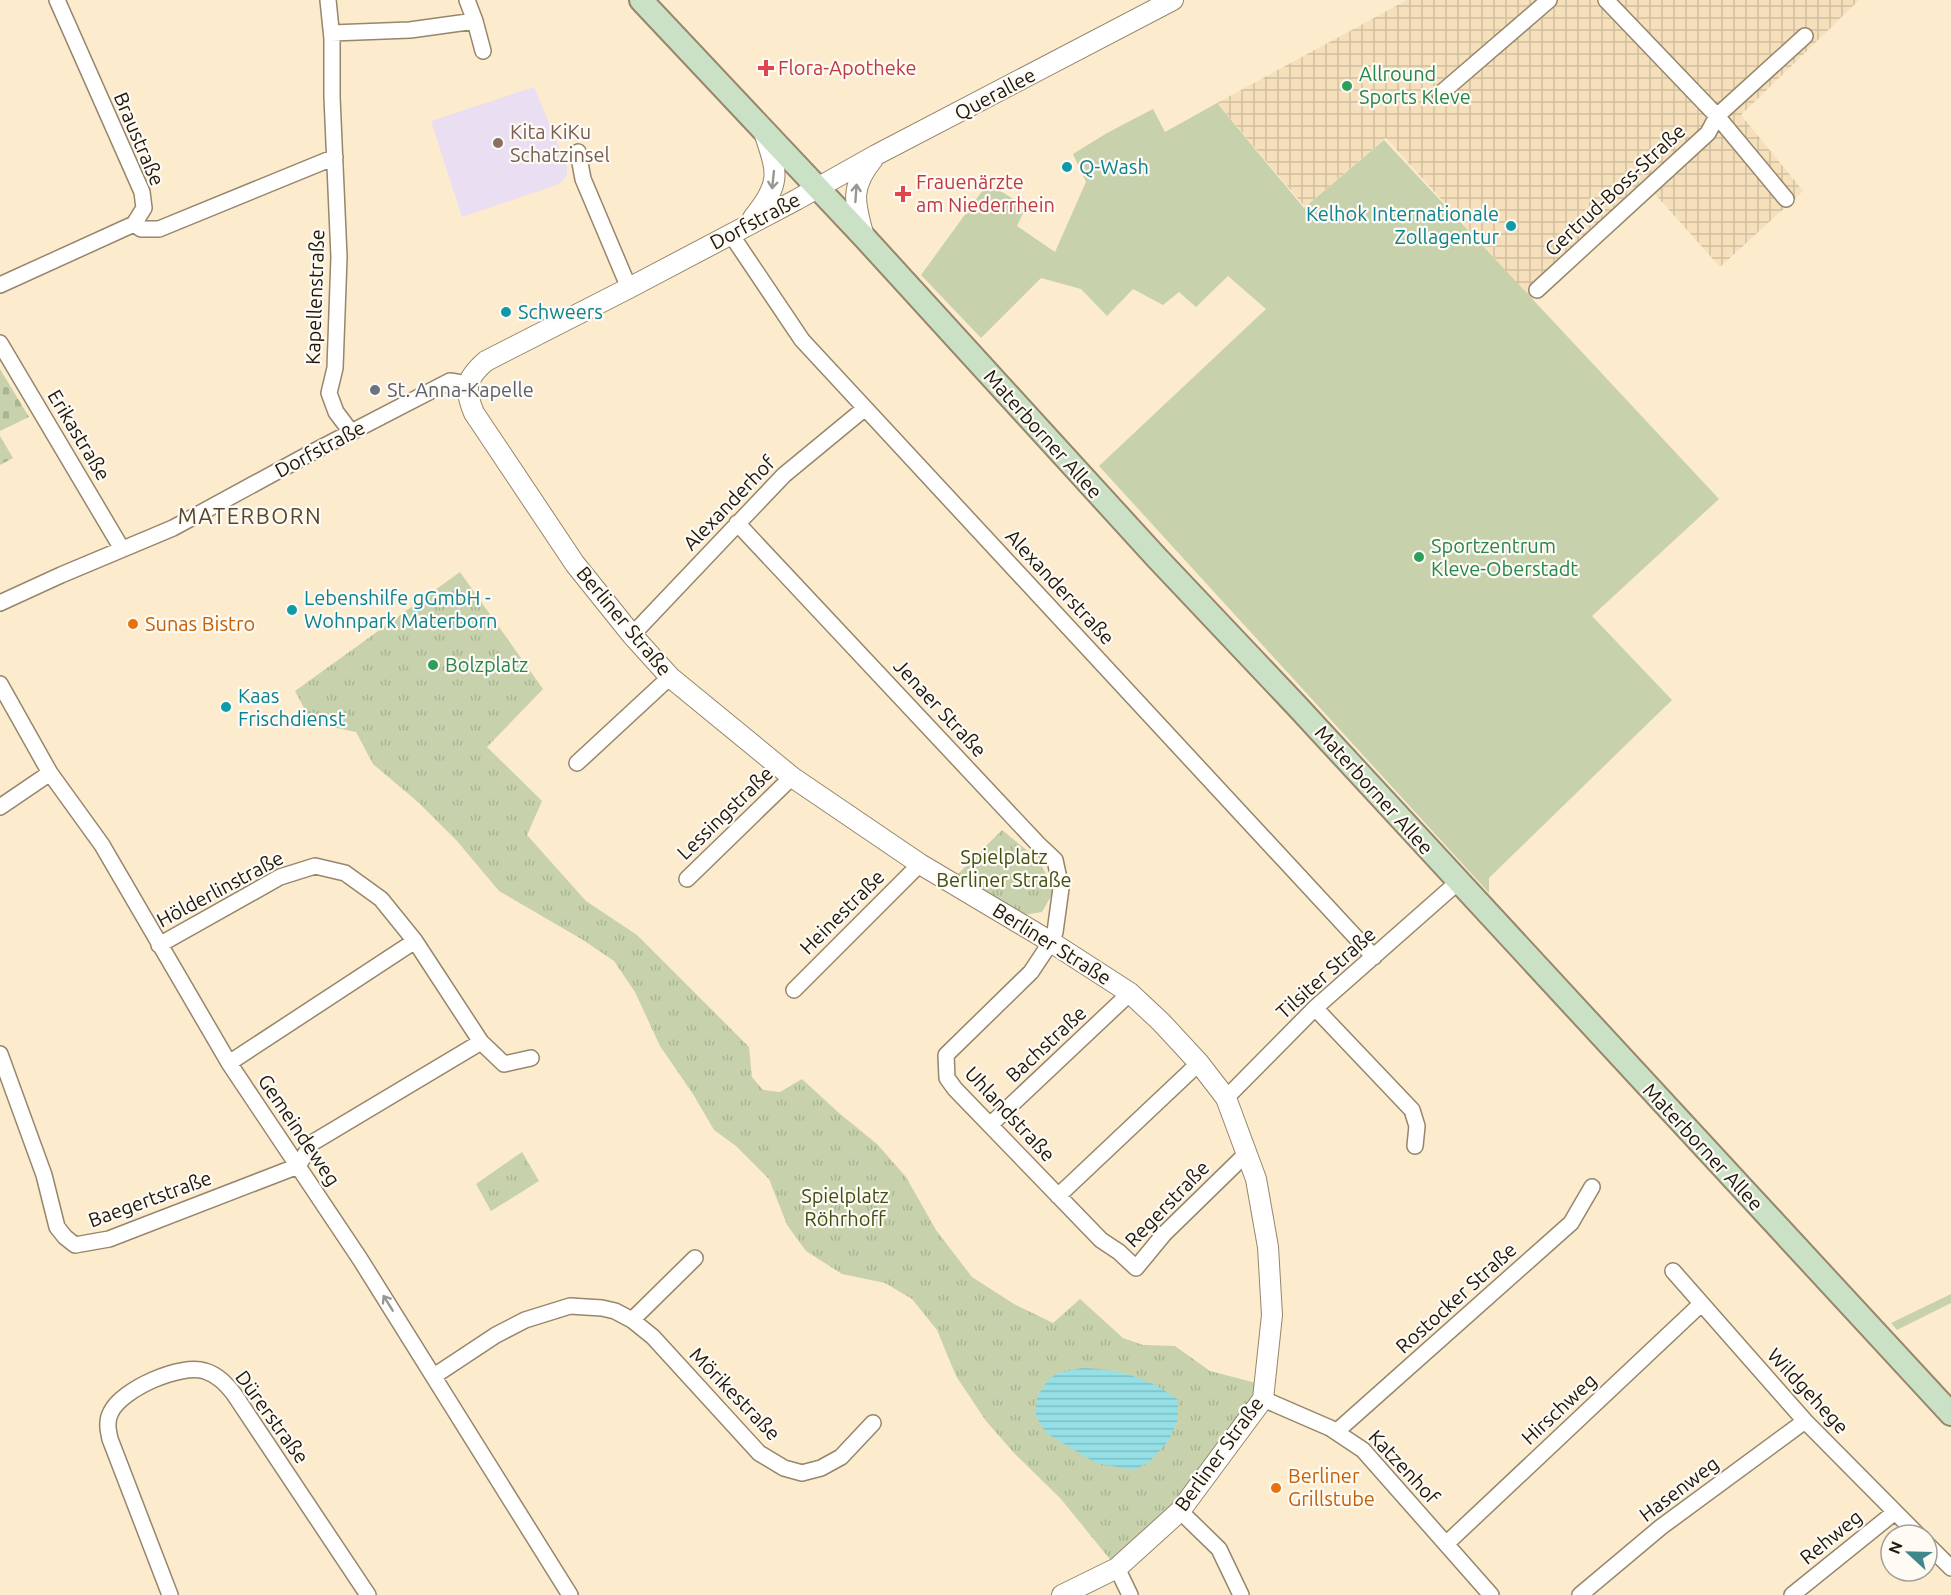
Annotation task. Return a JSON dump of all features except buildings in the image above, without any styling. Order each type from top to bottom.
[{"type":"main road","name":"Materborner Allee","points":[[641,0],[764,129],[1157,558],[1296,705],[1951,1414]]},
{"type":"street","name":"Braustraße","points":[[57,0],[142,192],[144,208],[134,224]]},
{"type":"street","name":"Kapellenstraße","points":[[328,0],[332,33],[338,229],[335,368],[329,393],[336,411],[351,432]]},
{"type":"street","points":[[467,0],[483,51]]},
{"type":"street","points":[[1440,94],[1549,0]]},
{"type":"street","points":[[1606,0],[1717,116],[1786,199]]},
{"type":"street","name":"Querallee","points":[[817,187],[1165,2]]},
{"type":"street","points":[[332,33],[410,30],[475,21]]},
{"type":"street","name":"Gertrud-Boss-Straße","points":[[1537,290],[1708,133],[1717,116],[1805,36]]},
{"type":"street","points":[[739,229],[770,197],[774,183],[774,162],[764,129]]},
{"type":"street","points":[[578,152],[583,180],[629,288]]},
{"type":"street","points":[[864,237],[855,200],[856,186],[862,171],[876,155]]},
{"type":"street","points":[[0,285],[134,224],[141,229],[159,229],[335,157]]},
{"type":"street","name":"Dorfstraße","points":[[0,603],[61,574],[173,528],[450,381],[468,384],[474,372],[486,362],[817,187]]},
{"type":"street","name":"Alexanderstraße","points":[[739,229],[802,340],[1374,957]]},
{"type":"street","name":"Erikastraße","points":[[0,343],[122,549]]},
{"type":"street","name":"Berliner Straße","points":[[468,384],[467,397],[474,413],[575,564],[632,635],[670,677],[792,777],[920,864],[1051,942],[1130,993],[1199,1063],[1226,1098],[1256,1179],[1268,1247],[1272,1316],[1263,1399],[1180,1511],[1117,1568],[1062,1595]]},
{"type":"street","name":"Alexanderhof","points":[[632,635],[784,475],[864,409]]},
{"type":"street","name":"Jenaer Straße","points":[[737,523],[1054,860],[1061,890],[1055,932],[1051,942]]},
{"type":"street","points":[[577,763],[670,677]]},
{"type":"street","name":"Gemeindeweg","points":[[0,684],[50,773],[102,845],[229,1063],[360,1259],[570,1595]]},
{"type":"street","points":[[0,807],[50,773]]},
{"type":"street","name":"Lessingstraße","points":[[687,879],[792,777]]},
{"type":"street","name":"Heinestraße","points":[[794,990],[920,864]]},
{"type":"street","name":"Hölderlinstraße","points":[[159,945],[280,877],[315,866],[345,873],[381,899],[415,941],[481,1042],[504,1064],[531,1058]]},
{"type":"street","name":"Tilsiter Straße","points":[[1226,1098],[1315,1008],[1458,882]]},
{"type":"street","points":[[229,1063],[415,941]]},
{"type":"street","name":"Uhlandstraße","points":[[1051,942],[1031,972],[946,1055],[947,1078],[1101,1240],[1119,1252]]},
{"type":"street","name":"Bachstraße","points":[[990,1125],[1130,993]]},
{"type":"street","points":[[1315,1008],[1412,1110],[1417,1126],[1415,1146]]},
{"type":"street","points":[[298,1166],[312,1143],[481,1042]]},
{"type":"street","name":"Baegertstraße","points":[[0,1054],[44,1175],[57,1227],[75,1245],[109,1239],[298,1166]]},
{"type":"street","points":[[1058,1196],[1199,1063]]},
{"type":"street","name":"Regerstraße","points":[[1119,1252],[1136,1268],[1164,1234],[1247,1153]]},
{"type":"street","name":"Rostocker Straße","points":[[1336,1432],[1571,1223],[1592,1187]]},
{"type":"street","points":[[632,1320],[695,1258]]},
{"type":"street","name":"Wildgehege","points":[[1672,1271],[1805,1421],[1906,1523]]},
{"type":"street","name":"Hirschweg","points":[[1446,1544],[1701,1304]]},
{"type":"street","name":"Mörikestraße","points":[[434,1376],[496,1335],[525,1320],[570,1306],[602,1308],[615,1311],[632,1320],[653,1337],[759,1453],[784,1468],[802,1473],[821,1468],[841,1457],[873,1423]]},
{"type":"street","name":"Dürerstraße","points":[[170,1595],[110,1439],[107,1425],[110,1412],[123,1396],[144,1384],[192,1369],[216,1376],[234,1394],[368,1595]]},
{"type":"street","name":"Katzenhof","points":[[1263,1399],[1336,1432],[1363,1450],[1491,1595]]},
{"type":"street","name":"Hasenweg","points":[[1580,1595],[1661,1527],[1805,1421]]},
{"type":"street","points":[[1180,1511],[1219,1549],[1241,1595]]},
{"type":"street","name":"Rehweg","points":[[1792,1595],[1895,1512]]},
{"type":"street","points":[[1939,1556],[1951,1568]]},
{"type":"street","points":[[1117,1568],[1130,1595]]},
{"type":"shaded area","points":[[1407,0],[1859,0],[1741,115],[1803,191],[1720,267],[1655,194],[1532,300],[1386,138],[1305,207],[1217,103]]},
{"type":"shaded area","name":"Kita KiKu Schatzinsel","points":[[534,87],[567,166],[567,174],[562,182],[554,186],[462,217],[431,121]]},
{"type":"green space","name":"Sportzentrum Kleve-Oberstadt","points":[[1217,103],[1304,208],[1384,140],[1719,499],[1592,616],[1672,700],[1489,878],[1489,893],[1099,466],[1266,309],[1228,276],[1196,307],[1179,292],[1163,305],[1133,289],[1107,316],[1081,289],[1041,278],[981,338],[921,275],[988,183],[1026,207],[1017,226],[1055,252],[1086,182],[1073,154],[1153,109],[1165,132]]},
{"type":"green space","points":[[0,369],[29,417],[0,431]]},
{"type":"green space","points":[[0,436],[13,458],[0,465]]},
{"type":"green space","name":"Spielplatz Röhrhoff","points":[[460,572],[543,689],[487,747],[542,801],[527,835],[586,901],[637,935],[749,1047],[752,1077],[763,1090],[780,1092],[802,1079],[877,1144],[906,1177],[936,1230],[972,1277],[1014,1304],[1053,1323],[1080,1299],[1123,1338],[1143,1345],[1175,1346],[1210,1371],[1264,1385],[1180,1511],[1117,1568],[1061,1499],[1014,1453],[986,1421],[956,1376],[937,1330],[912,1299],[885,1283],[842,1274],[806,1251],[787,1225],[769,1179],[736,1146],[714,1130],[693,1094],[660,1046],[635,992],[614,961],[583,940],[499,891],[457,841],[419,803],[373,764],[356,732],[312,723],[295,691]]},
{"type":"green space","name":"Spielplatz Berliner Straße","points":[[1002,830],[1042,866],[1054,891],[1042,912],[1024,915],[958,874]]},
{"type":"green space","points":[[522,1152],[539,1181],[491,1211],[476,1184]]},
{"type":"green space","points":[[1951,1294],[1951,1303],[1897,1330],[1891,1323]]},
{"type":"water","points":[[1082,1368],[1108,1370],[1145,1380],[1178,1400],[1178,1419],[1169,1440],[1148,1463],[1133,1470],[1096,1463],[1046,1433],[1036,1416],[1037,1397],[1048,1380],[1058,1373]]},
{"type":"place","name":"Flora-Apotheke","points":[[766,68]]},
{"type":"place","name":"Allround Sports Kleve","points":[[1347,86]]},
{"type":"place","name":"Kita KiKu Schatzinsel","points":[[498,143]]},
{"type":"place","name":"Q-Wash","points":[[1067,167]]},
{"type":"place","name":"Frauenärzte am Niederrhein","points":[[903,194]]},
{"type":"place","name":"Kelhok Internationale Zollagentur","points":[[1511,226]]},
{"type":"place","name":"Schweers","points":[[506,312]]},
{"type":"place","name":"St. Anna-Kapelle","points":[[375,390]]},
{"type":"place","name":"Sportzentrum Kleve-Oberstadt","points":[[1419,557]]},
{"type":"place","name":"Lebenshilfe gGmbH - Wohnpark Materborn","points":[[292,610]]},
{"type":"place","name":"Sunas Bistro","points":[[133,624]]},
{"type":"place","name":"Bolzplatz","points":[[433,665]]},
{"type":"place","name":"Kaas Frischdienst","points":[[226,707]]},
{"type":"place","name":"Berliner Grillstube","points":[[1276,1488]]},
{"type":"district","name":"MATERBORN","points":[[250,516]]}]
